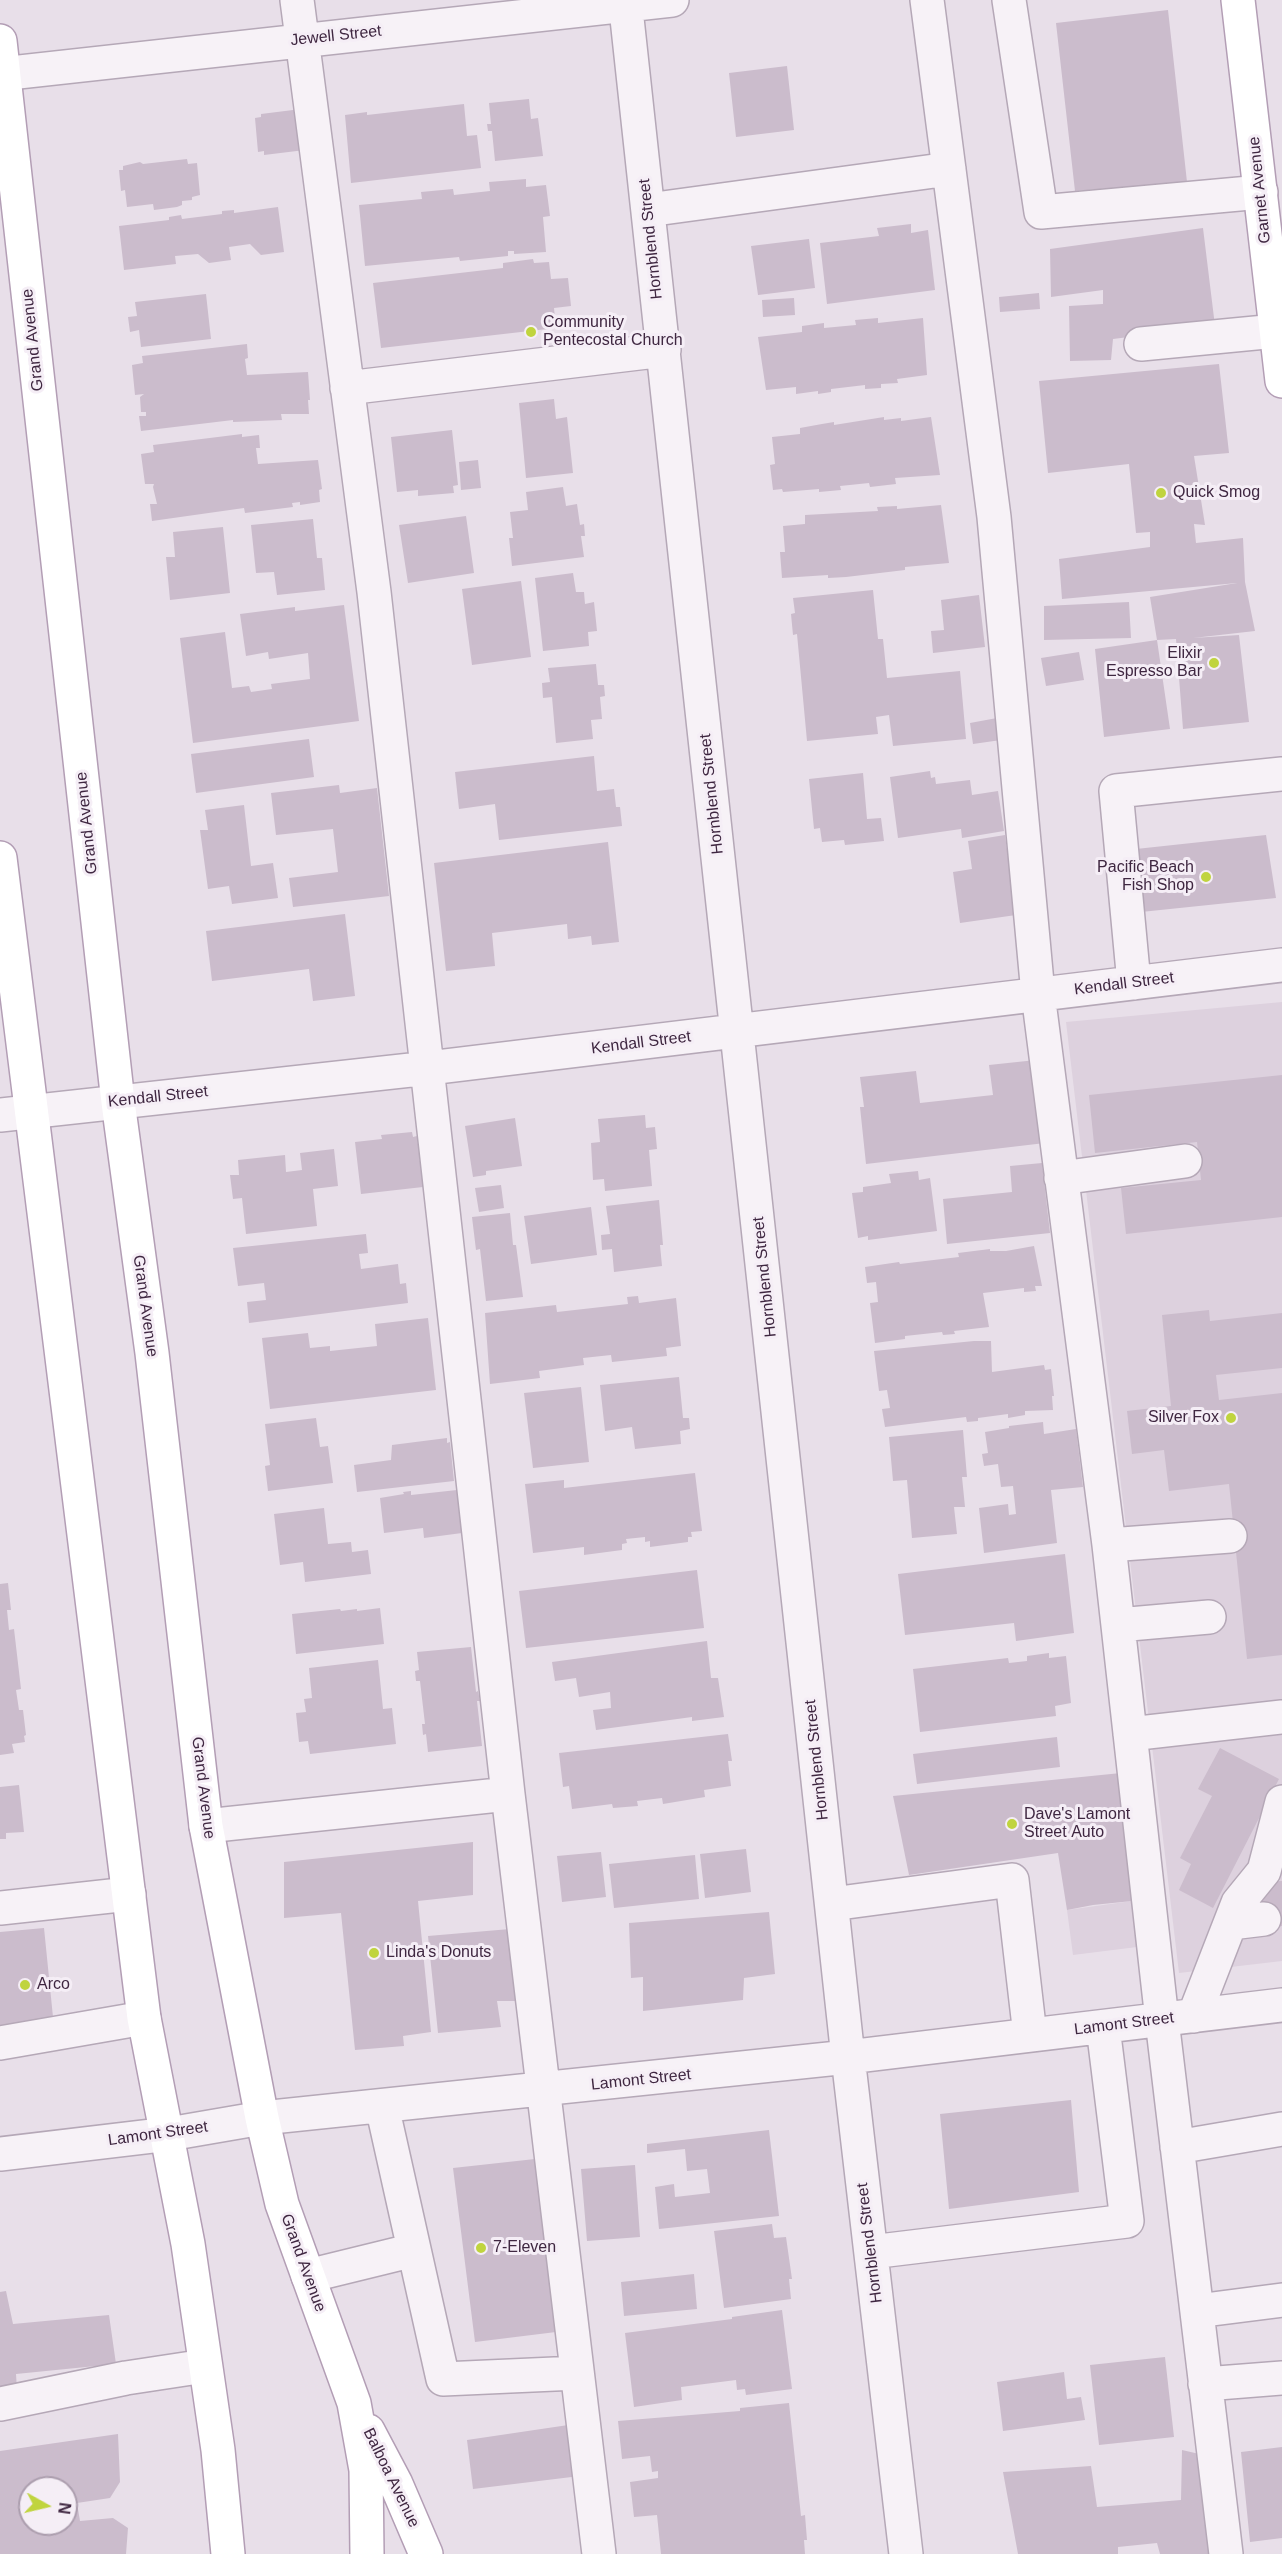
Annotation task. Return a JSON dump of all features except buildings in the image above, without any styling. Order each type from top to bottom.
[{"type":"main road","name":"Garnet Avenue","points":[[1238,0],[1282,381]]},
{"type":"main road","name":"Grand Avenue","points":[[0,41],[118,1102],[152,1353],[206,1826],[262,2118],[282,2204],[354,2403],[366,2470],[367,2554]]},
{"type":"main road","points":[[0,858],[144,2018],[169,2134],[188,2244],[218,2450],[228,2554]]},
{"type":"main road","name":"Balboa Avenue","points":[[354,2403],[396,2484],[426,2554]]},
{"type":"main road","points":[[218,2450],[241,2554]]},
{"type":"street","points":[[297,0],[374,592],[429,1068],[508,1794],[599,2554]]},
{"type":"street","name":"Jewell Street","points":[[2,74],[625,3],[672,0]]},
{"type":"street","points":[[927,0],[994,517],[1038,994],[1109,1545],[1162,2020],[1226,2554]]},
{"type":"street","points":[[1009,0],[1041,212],[1261,192]]},
{"type":"street","name":"Hornblend Street","points":[[625,3],[848,2057],[906,2554]]},
{"type":"street","points":[[648,210],[949,169]]},
{"type":"street","points":[[1141,344],[1276,331]]},
{"type":"street","points":[[347,388],[664,351]]},
{"type":"street","points":[[1134,983],[1116,791],[1282,774]]},
{"type":"street","name":"Kendall Street","points":[[0,1115],[738,1032],[1282,965]]},
{"type":"street","points":[[1061,1178],[1185,1161]]},
{"type":"street","points":[[1109,1545],[1230,1536]]},
{"type":"street","points":[[1118,1625],[1209,1617]]},
{"type":"street","points":[[1130,1734],[1282,1717]]},
{"type":"street","points":[[206,1826],[508,1794]]},
{"type":"street","points":[[1194,2016],[1238,1903],[1273,1870],[1282,1802]]},
{"type":"street","points":[[832,1904],[1012,1881],[1030,2035]]},
{"type":"street","points":[[0,1908],[129,1894]]},
{"type":"street","points":[[1231,1923],[1264,1919]]},
{"type":"street","name":"Lamont Street","points":[[0,2154],[169,2134],[262,2118],[848,2057],[1282,2006]]},
{"type":"street","points":[[0,2043],[144,2018]]},
{"type":"street","points":[[871,2252],[1127,2221],[1103,2027]]},
{"type":"street","points":[[382,2106],[443,2379],[577,2373]]},
{"type":"street","points":[[1177,2147],[1282,2129]]},
{"type":"street","points":[[308,2276],[414,2250]]},
{"type":"street","points":[[1197,2311],[1282,2300]]},
{"type":"street","points":[[0,2404],[126,2378],[205,2366]]},
{"type":"street","points":[[1205,2384],[1282,2378]]},
{"type":"shaded area","points":[[1282,1002],[1282,1961],[1179,1973],[1066,1022]]},
{"type":"shaded area","points":[[1132,1901],[1137,1947],[1073,1955],[1067,1910]]},
{"type":"place","name":"Community Pentecostal Church","points":[[531,332]]},
{"type":"place","name":"Quick Smog","points":[[1161,493]]},
{"type":"place","name":"Elixir Espresso Bar","points":[[1214,663]]},
{"type":"place","name":"Pacific Beach Fish Shop","points":[[1206,877]]},
{"type":"place","name":"Silver Fox","points":[[1231,1418]]},
{"type":"place","name":"Dave's Lamont Street Auto","points":[[1012,1824]]},
{"type":"place","name":"Linda's Donuts","points":[[374,1953]]},
{"type":"place","name":"Arco","points":[[25,1985]]},
{"type":"place","name":"7-Eleven","points":[[481,2248]]}]
